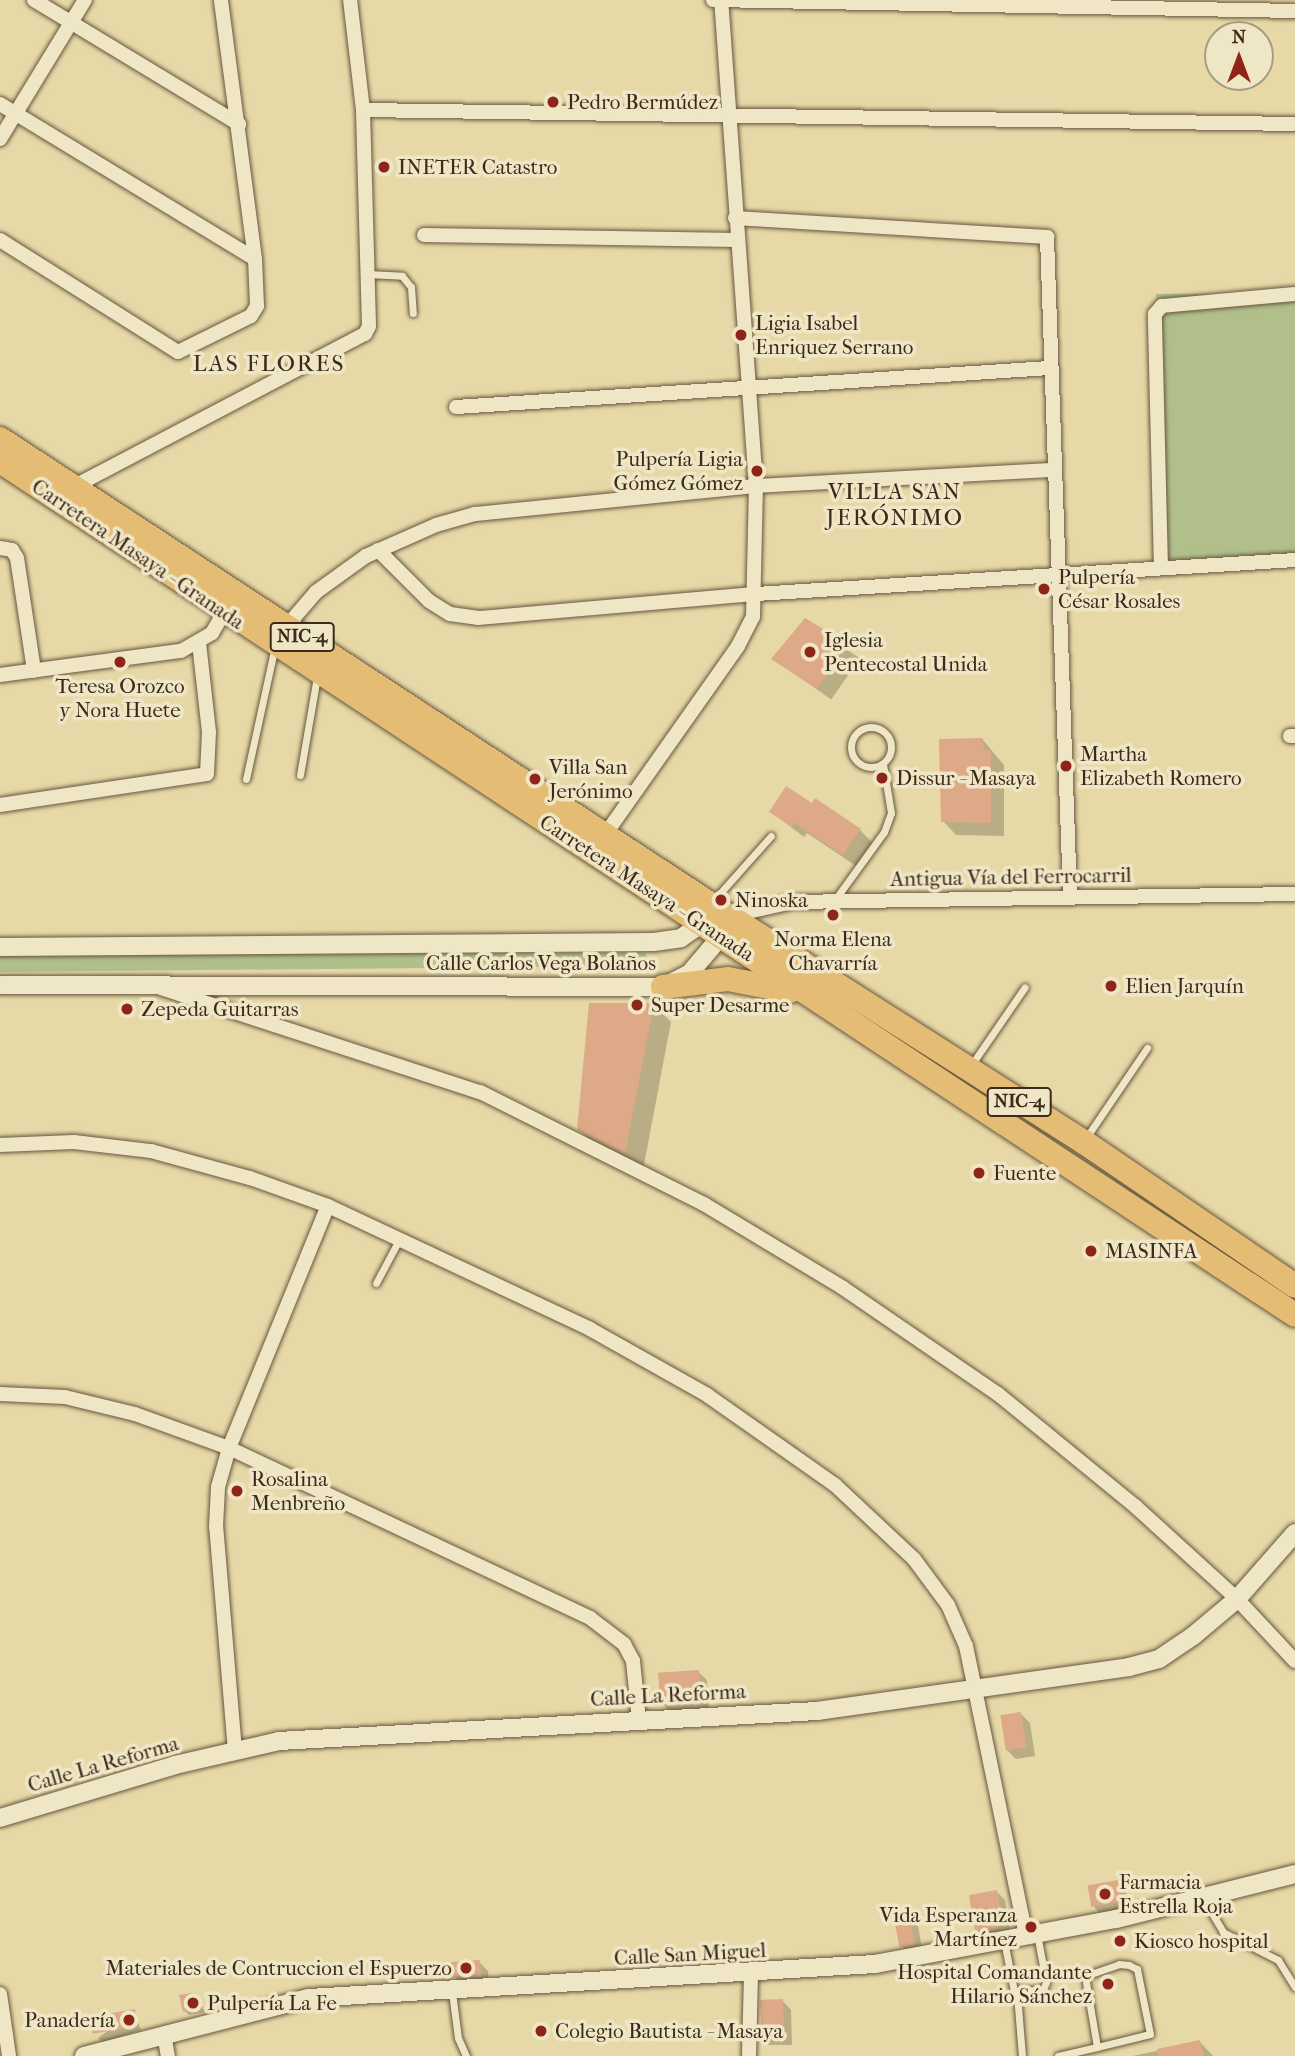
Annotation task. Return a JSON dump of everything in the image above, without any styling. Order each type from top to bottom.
[{"type":"highway","name":"Carretera Masaya - Granada","points":[[0,439],[73,487],[280,636],[599,843],[715,921],[817,998],[1295,1315]]},
{"type":"highway","name":"Carretera Masaya - Granada","points":[[0,461],[224,612],[280,636],[318,673],[599,843]]},
{"type":"highway","name":"Carretera Masaya - Granada","points":[[715,921],[1084,1142],[1295,1286]]},
{"type":"highway","points":[[663,987],[728,979],[765,984],[817,998]]},
{"type":"street","points":[[34,0],[239,124]]},
{"type":"street","points":[[0,139],[85,0]]},
{"type":"street","points":[[0,240],[178,352],[255,312],[254,259],[239,124],[221,0]]},
{"type":"street","points":[[73,487],[358,341],[369,326],[363,110],[351,0]]},
{"type":"street","points":[[713,0],[1222,5],[1295,11]]},
{"type":"street","points":[[599,843],[738,646],[753,617],[756,594],[756,486],[721,0]]},
{"type":"street","points":[[0,104],[254,259]]},
{"type":"street","points":[[363,110],[730,118],[1295,124]]},
{"type":"street","points":[[735,218],[1042,234],[1049,243],[1053,470],[1060,576],[1070,897]]},
{"type":"street","points":[[424,234],[737,240]]},
{"type":"street","points":[[1161,568],[1155,314],[1162,306],[1295,294]]},
{"type":"street","points":[[456,407],[1050,368]]},
{"type":"street","points":[[280,636],[316,592],[378,550],[436,525],[475,514],[756,486],[1053,470]]},
{"type":"street","points":[[0,548],[12,550],[17,558],[34,671]]},
{"type":"street","points":[[378,550],[429,601],[450,614],[479,618],[756,594],[1295,560]]},
{"type":"street","points":[[0,675],[181,651],[199,643],[212,633],[224,612]]},
{"type":"street","points":[[0,805],[206,774],[209,732],[199,643]]},
{"type":"street","name":"Antigua Vía del Ferrocarril","points":[[715,921],[792,902],[1295,894]]},
{"type":"street","name":"Calle Carlos Vega Bolaños","points":[[0,947],[654,942],[681,938],[715,921]]},
{"type":"street","name":"Calle Carlos Vega Bolaños","points":[[0,985],[663,987],[689,974],[715,921]]},
{"type":"street","points":[[150,984],[480,1092],[704,1204],[843,1288],[998,1394],[1136,1507],[1237,1599],[1295,1661]]},
{"type":"street","points":[[0,1145],[74,1142],[151,1151],[250,1178],[328,1206],[590,1329],[707,1395],[835,1485],[914,1559],[948,1605],[978,1690],[1031,1934]]},
{"type":"street","points":[[235,1751],[216,1527],[218,1487],[229,1448],[328,1206]]},
{"type":"street","points":[[0,1394],[88,1403],[135,1414],[229,1448],[590,1618],[624,1644],[633,1661],[639,1720]]},
{"type":"street","name":"Calle La Reforma","points":[[0,1818],[279,1741],[817,1711],[978,1690],[1159,1659],[1237,1599],[1295,1533]]},
{"type":"street","name":"Calle San Miguel","points":[[84,2056],[309,1998],[751,1974],[875,1964],[1204,1899],[1295,1874]]},
{"type":"street","points":[[749,2056],[751,1974]]},
{"type":"street","points":[[0,1994],[9,2056]]},
{"type":"street","points":[[164,2034],[168,2056]]},
{"type":"lane","points":[[368,274],[402,276],[411,287],[413,313]]},
{"type":"lane","points":[[246,779],[280,636]]},
{"type":"lane","points":[[300,775],[318,673]]},
{"type":"lane","points":[[834,901],[884,832],[891,813],[883,764],[890,755],[886,733],[876,727],[855,734],[852,756],[872,768],[883,764]]},
{"type":"lane","points":[[715,921],[771,836]]},
{"type":"lane","points":[[967,1070],[1025,987]]},
{"type":"lane","points":[[1084,1142],[1147,1048]]},
{"type":"lane","points":[[376,1283],[400,1238]]},
{"type":"lane","points":[[1204,1899],[1223,1932],[1278,1960],[1295,1987]]},
{"type":"lane","points":[[1017,1994],[1046,1986],[1031,1934]]},
{"type":"lane","points":[[1004,1940],[1017,1994],[1022,2056]]},
{"type":"lane","points":[[1058,2056],[1097,2048],[1150,2034],[1137,1969],[1129,1965],[1119,1964],[1086,1976],[1097,2048]]},
{"type":"lane","points":[[452,1991],[458,2038],[466,2056]]},
{"type":"green space","points":[[1156,294],[1295,294],[1295,560],[1156,560]]},
{"type":"green space","points":[[646,953],[645,966],[0,972],[0,954]]},
{"type":"building","name":"Iglesia Pentecostal Unida","points":[[805,618],[848,644],[817,689],[771,659]]},
{"type":"building","points":[[983,738],[984,751],[991,750],[991,823],[941,822],[939,739]]},
{"type":"building","points":[[786,786],[812,803],[815,798],[861,829],[843,855],[794,823],[792,827],[769,812]]},
{"type":"building","points":[[589,1003],[654,1003],[625,1154],[577,1130]]},
{"type":"building","points":[[699,1670],[701,1701],[660,1704],[658,1673]]},
{"type":"building","points":[[1021,1712],[1027,1748],[1006,1751],[1000,1715]]},
{"type":"building","name":"Farmacia Estrella Roja","points":[[1118,1880],[1122,1902],[1091,1907],[1087,1885]]},
{"type":"building","points":[[997,1890],[1002,1918],[996,1928],[975,1931],[969,1895]]},
{"type":"building","points":[[910,1916],[915,1945],[899,1947],[894,1919]]},
{"type":"building","name":"Materiales de Contruccion el Espuerzo","points":[[480,1960],[481,1975],[452,1977],[451,1962]]},
{"type":"building","name":"Pulpería La Fe","points":[[192,1993],[204,2008],[183,2012],[179,1995]]},
{"type":"building","points":[[783,1999],[784,2037],[761,2038],[760,2000]]},
{"type":"building","points":[[135,2009],[138,2026],[93,2034],[90,2017]]},
{"type":"building","points":[[1200,2040],[1204,2056],[1158,2056],[1157,2049]]},
{"type":"place","name":"Pedro Bermúdez","points":[[553,102]]},
{"type":"place","name":"INETER Catastro","points":[[384,167]]},
{"type":"place","name":"Ligia Isabel Enriquez Serrano","points":[[741,335]]},
{"type":"place","name":"Pulpería Ligia Gómez Gómez","points":[[757,471]]},
{"type":"place","name":"Pulpería César Rosales","points":[[1044,589]]},
{"type":"place","name":"Iglesia Pentecostal Unida","points":[[810,652]]},
{"type":"place","name":"Teresa Orozco y Nora Huete","points":[[120,662]]},
{"type":"place","name":"Martha Elizabeth Romero","points":[[1066,766]]},
{"type":"place","name":"Dissur - Masaya","points":[[882,778]]},
{"type":"place","name":"Villa San Jerónimo","points":[[535,779]]},
{"type":"place","name":"Ninoska","points":[[721,900]]},
{"type":"place","name":"Norma Elena Chavarría","points":[[833,915]]},
{"type":"place","name":"Elien Jarquín","points":[[1111,986]]},
{"type":"place","name":"Super Desarme","points":[[637,1005]]},
{"type":"place","name":"Zepeda Guitarras","points":[[127,1009]]},
{"type":"place","name":"Fuente","points":[[979,1173]]},
{"type":"place","name":"MASINFA","points":[[1091,1251]]},
{"type":"place","name":"Rosalina Menbreño","points":[[237,1491]]},
{"type":"place","name":"Farmacia Estrella Roja","points":[[1105,1894]]},
{"type":"place","name":"Vida Esperanza Martínez","points":[[1031,1927]]},
{"type":"place","name":"Kiosco hospital","points":[[1120,1941]]},
{"type":"place","name":"Materiales de Contruccion el Espuerzo","points":[[466,1968]]},
{"type":"place","name":"Hospital Comandante Hilario Sánchez","points":[[1108,1984]]},
{"type":"place","name":"Pulpería La Fe","points":[[193,2003]]},
{"type":"place","name":"Panadería","points":[[129,2020]]},
{"type":"place","name":"Colegio Bautista - Masaya","points":[[541,2031]]},
{"type":"district","name":"LAS FLORES","points":[[269,364]]},
{"type":"district","name":"VILLA SAN JERÓNIMO","points":[[895,505]]}]
